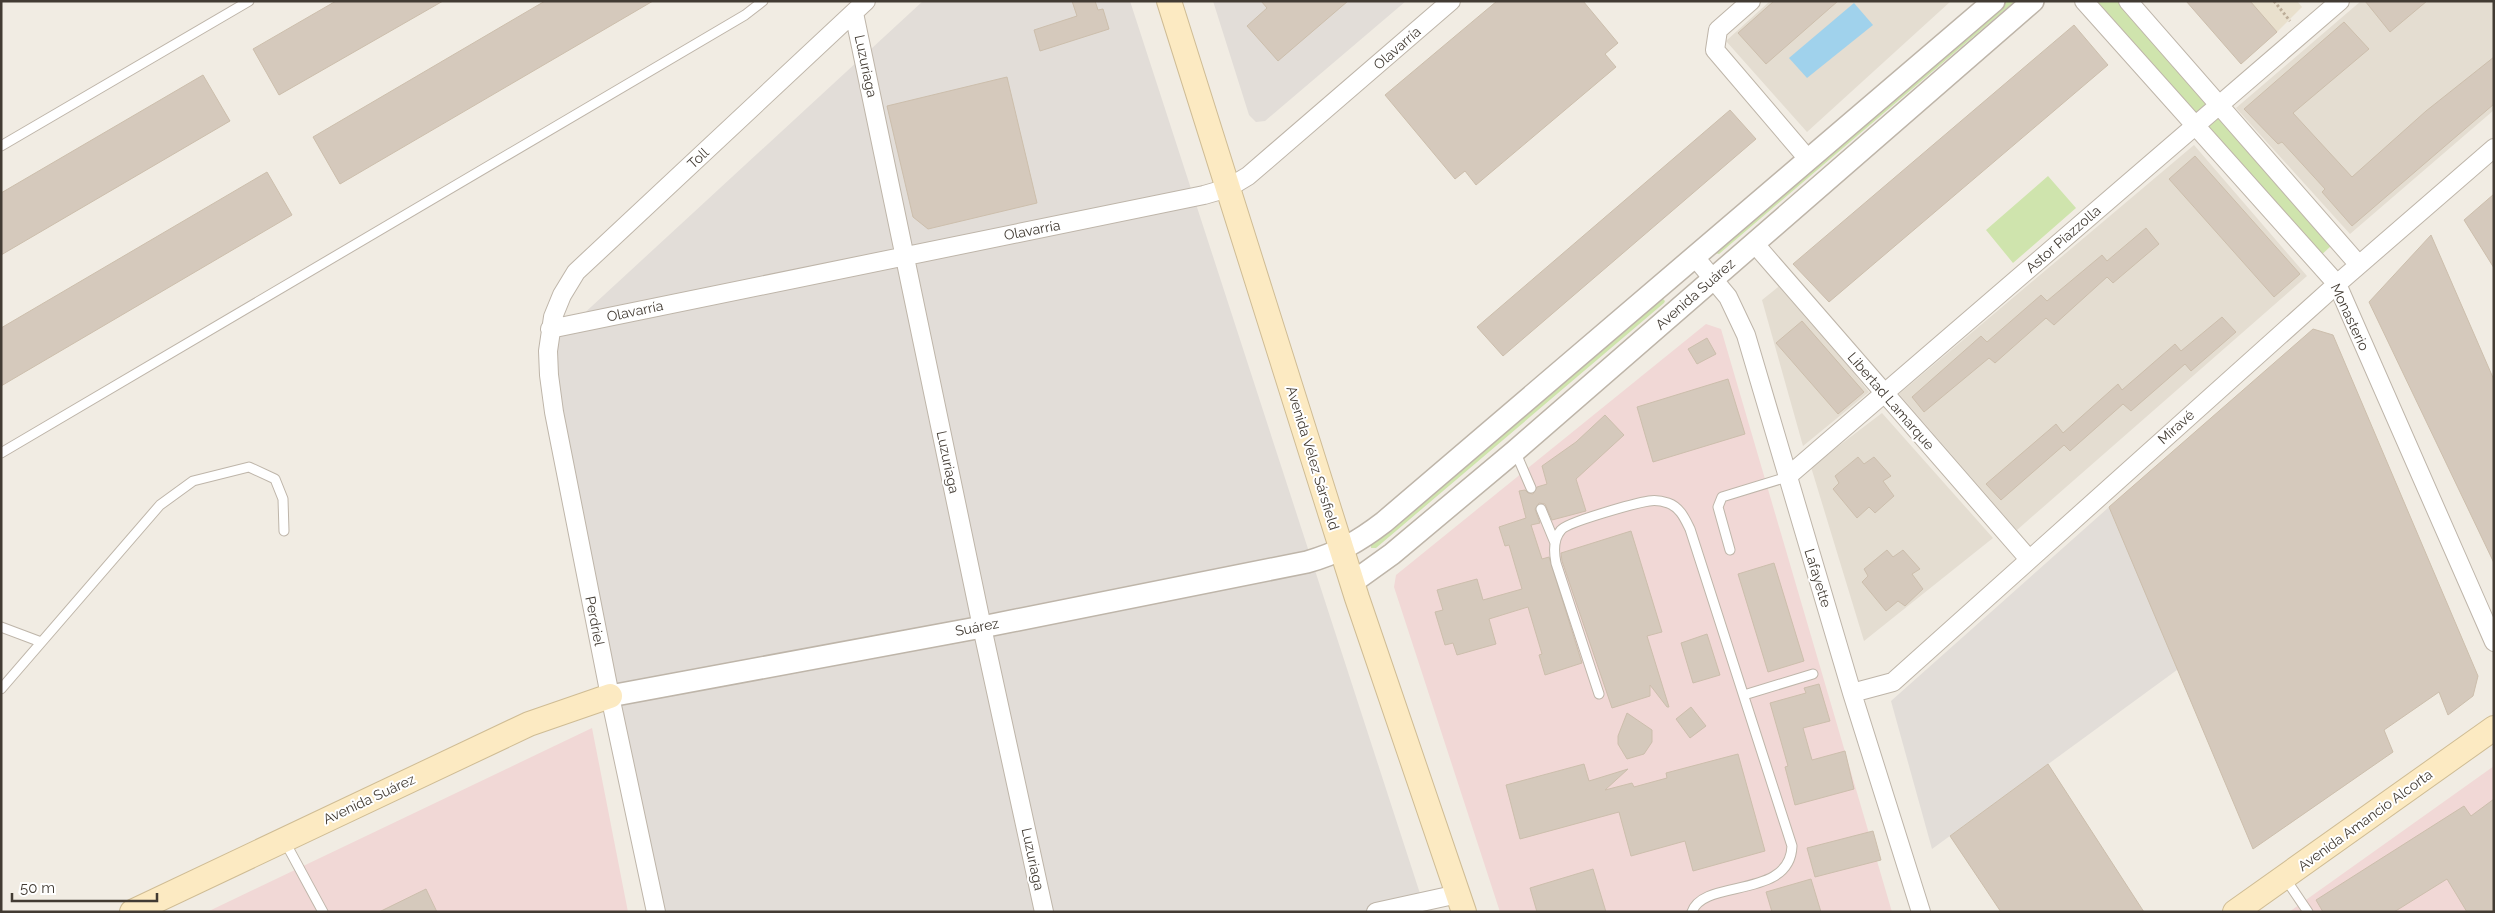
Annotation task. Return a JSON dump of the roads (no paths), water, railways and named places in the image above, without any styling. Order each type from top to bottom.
[{"type":"main road","name":"Avenida Vélez Sársfield","points":[[1169,1],[1342,550],[1461,903]]},
{"type":"main road","name":"Avenida Suárez","points":[[132,912],[529,724],[610,696]]},
{"type":"main road","name":"Avenida Amancio Alcorta","points":[[2235,912],[2494,728]]},
{"type":"street","name":"Olavarría","points":[[550,328],[1204,195],[1228,188],[1248,176],[1451,1]]},
{"type":"street","points":[[1752,1],[1718,30],[1715,50],[1808,159]]},
{"type":"street","points":[[1342,550],[1359,542],[1384,522],[1994,1]]},
{"type":"street","name":"Avenida Suárez","points":[[1353,582],[1392,554],[1515,451],[2033,1]]},
{"type":"street","name":"Monasterio","points":[[2084,1],[2337,284],[2494,642]]},
{"type":"street","points":[[2128,1],[2358,265]]},
{"type":"street","name":"Astor Piazzolla","points":[[1787,477],[2340,1]]},
{"type":"street","name":"Luzuriaga","points":[[860,7],[906,255],[982,627],[1044,912]]},
{"type":"street","name":"Toll","points":[[550,328],[557,306],[576,272],[860,7]]},
{"type":"street","name":"Miravé","points":[[1852,693],[1893,682],[2028,558],[2358,265],[2494,148]]},
{"type":"street","name":"Libertad Lamarque","points":[[1754,243],[2028,558]]},
{"type":"street","name":"Lafayette","points":[[1694,256],[1728,297],[1746,335],[1852,693],[1921,912]]},
{"type":"street","name":"Perdriel","points":[[550,328],[548,362],[554,412],[610,696],[656,912]]},
{"type":"street","name":"Suárez","points":[[610,696],[982,627],[1307,562],[1342,550]]},
{"type":"street","points":[[1376,912],[1461,903]]},
{"type":"lane","points":[[1,146],[249,1]]},
{"type":"lane","points":[[1,454],[728,25],[763,1]]},
{"type":"lane","points":[[1515,451],[1531,488]]},
{"type":"lane","points":[[1,689],[160,505],[193,481],[249,467],[275,479],[283,499],[284,531]]},
{"type":"lane","points":[[1730,550],[1718,507],[1722,497],[1787,477]]},
{"type":"lane","points":[[1555,542],[1565,526],[1636,504],[1660,501],[1676,507],[1690,529],[1790,838],[1792,855],[1785,867],[1776,876],[1706,898],[1694,906],[1692,912]]},
{"type":"lane","points":[[1541,509],[1555,542],[1556,564],[1599,694]]},
{"type":"lane","points":[[1,627],[41,642]]},
{"type":"lane","points":[[1744,695],[1813,674]]},
{"type":"lane","points":[[284,840],[323,912]]},
{"type":"lane","points":[[2284,878],[2308,912]]},
{"type":"water","points":[[1854,3],[1873,25],[1807,78],[1789,58]]}]
